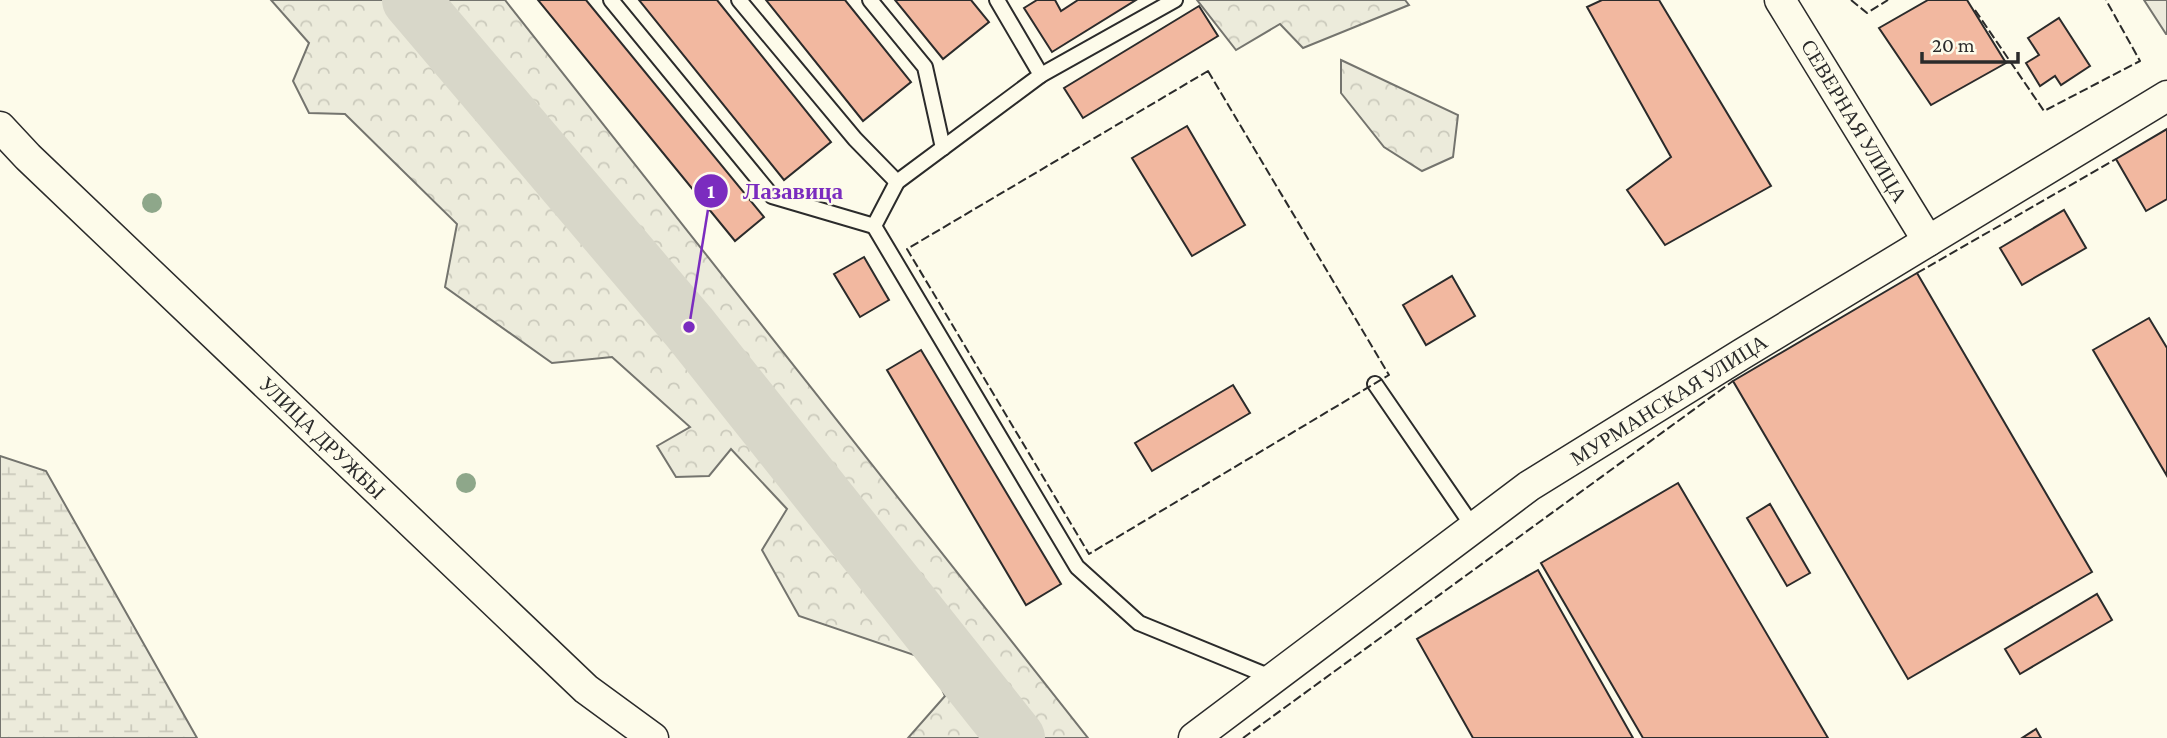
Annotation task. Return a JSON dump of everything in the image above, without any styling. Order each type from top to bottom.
[{"type":"street","name":"СЕВЕРНАЯ УЛИЦА","points":[[1780,0],[1928,241]]},
{"type":"street","name":"МУРМАНСКАЯ УЛИЦА","points":[[1194,738],[1529,486],[2167,96]]},
{"type":"street","name":"УЛИЦА ДРУЖБЫ","points":[[0,127],[28,158],[586,689],[653,738]]},
{"type":"lane","points":[[611,0],[772,196],[874,226],[1077,567],[1139,623],[1275,678]]},
{"type":"lane","points":[[739,0],[855,139],[897,182]]},
{"type":"lane","points":[[870,0],[925,67],[943,148]]},
{"type":"lane","points":[[997,0],[1041,75]]},
{"type":"lane","points":[[874,226],[897,182],[1041,75],[1175,0]]},
{"type":"lane","points":[[1376,384],[1474,528]]},
{"type":"green space","points":[[271,0],[505,0],[1088,738],[908,738],[945,696],[929,660],[799,616],[762,550],[787,509],[731,449],[709,476],[676,477],[657,446],[690,427],[612,357],[552,363],[445,287],[457,224],[345,114],[309,113],[293,81],[309,43]]},
{"type":"green space","points":[[1197,0],[1405,0],[1409,5],[1303,48],[1280,24],[1236,50]]},
{"type":"green space","points":[[1341,60],[1458,115],[1453,157],[1422,171],[1384,147],[1341,93]]},
{"type":"green space","points":[[0,456],[46,471],[197,738],[0,738]]},
{"type":"shaded area","points":[[2144,0],[2167,0],[2167,34],[2166,34]]},
{"type":"building","points":[[538,0],[586,0],[764,217],[735,241]]},
{"type":"building","points":[[639,0],[717,0],[831,142],[784,180]]},
{"type":"building","points":[[766,0],[845,0],[911,82],[863,121]]},
{"type":"building","points":[[895,0],[971,0],[989,22],[943,59]]},
{"type":"building","points":[[1037,0],[1055,0],[1061,11],[1078,0],[1136,0],[1052,52],[1024,8]]},
{"type":"building","points":[[1602,0],[1659,0],[1771,186],[1665,245],[1627,190],[1671,157],[1587,7]]},
{"type":"building","points":[[1928,0],[1967,0],[2006,63],[1931,105],[1879,28]]},
{"type":"building","points":[[1199,6],[1218,36],[1083,118],[1064,88]]},
{"type":"building","points":[[2059,18],[2090,66],[2061,85],[2055,76],[2040,86],[2026,63],[2039,55],[2028,38]]},
{"type":"building","points":[[1187,126],[1245,225],[1192,256],[1132,158]]},
{"type":"building","points":[[2167,129],[2167,199],[2146,211],[2116,159]]},
{"type":"building","points":[[2064,210],[2086,248],[2022,285],[2000,248]]},
{"type":"building","points":[[864,257],[889,300],[860,317],[834,274]]},
{"type":"building","points":[[1917,273],[2092,572],[1908,679],[1733,381]]},
{"type":"building","points":[[1452,276],[1475,316],[1426,345],[1403,305]]},
{"type":"building","points":[[2149,318],[2167,348],[2167,476],[2093,350]]},
{"type":"building","points":[[921,350],[1061,584],[1026,605],[887,370]]},
{"type":"building","points":[[1233,385],[1250,413],[1152,471],[1135,443]]},
{"type":"building","points":[[1678,483],[1828,738],[1643,738],[1541,563]]},
{"type":"building","points":[[1770,504],[1810,573],[1787,586],[1747,518]]},
{"type":"building","points":[[1538,570],[1633,738],[1473,738],[1417,639]]},
{"type":"building","points":[[2097,594],[2112,620],[2020,674],[2005,649]]},
{"type":"building","points":[[2036,729],[2041,738],[2022,738]]},
{"type":"waterway","points":[[411,0],[689,327],[1016,738]]},
{"type":"fence","points":[[1851,0],[1867,13],[1888,0]]},
{"type":"fence","points":[[1975,10],[2044,111],[2140,61],[2106,0]]},
{"type":"fence","points":[[1208,71],[1389,375],[1089,554],[907,249],[1208,71]]},
{"type":"fence","points":[[1917,273],[2116,159]]},
{"type":"fence","points":[[1243,738],[1733,381]]},
{"type":"place","name":"Лазавица","points":[[689,327]]}]
